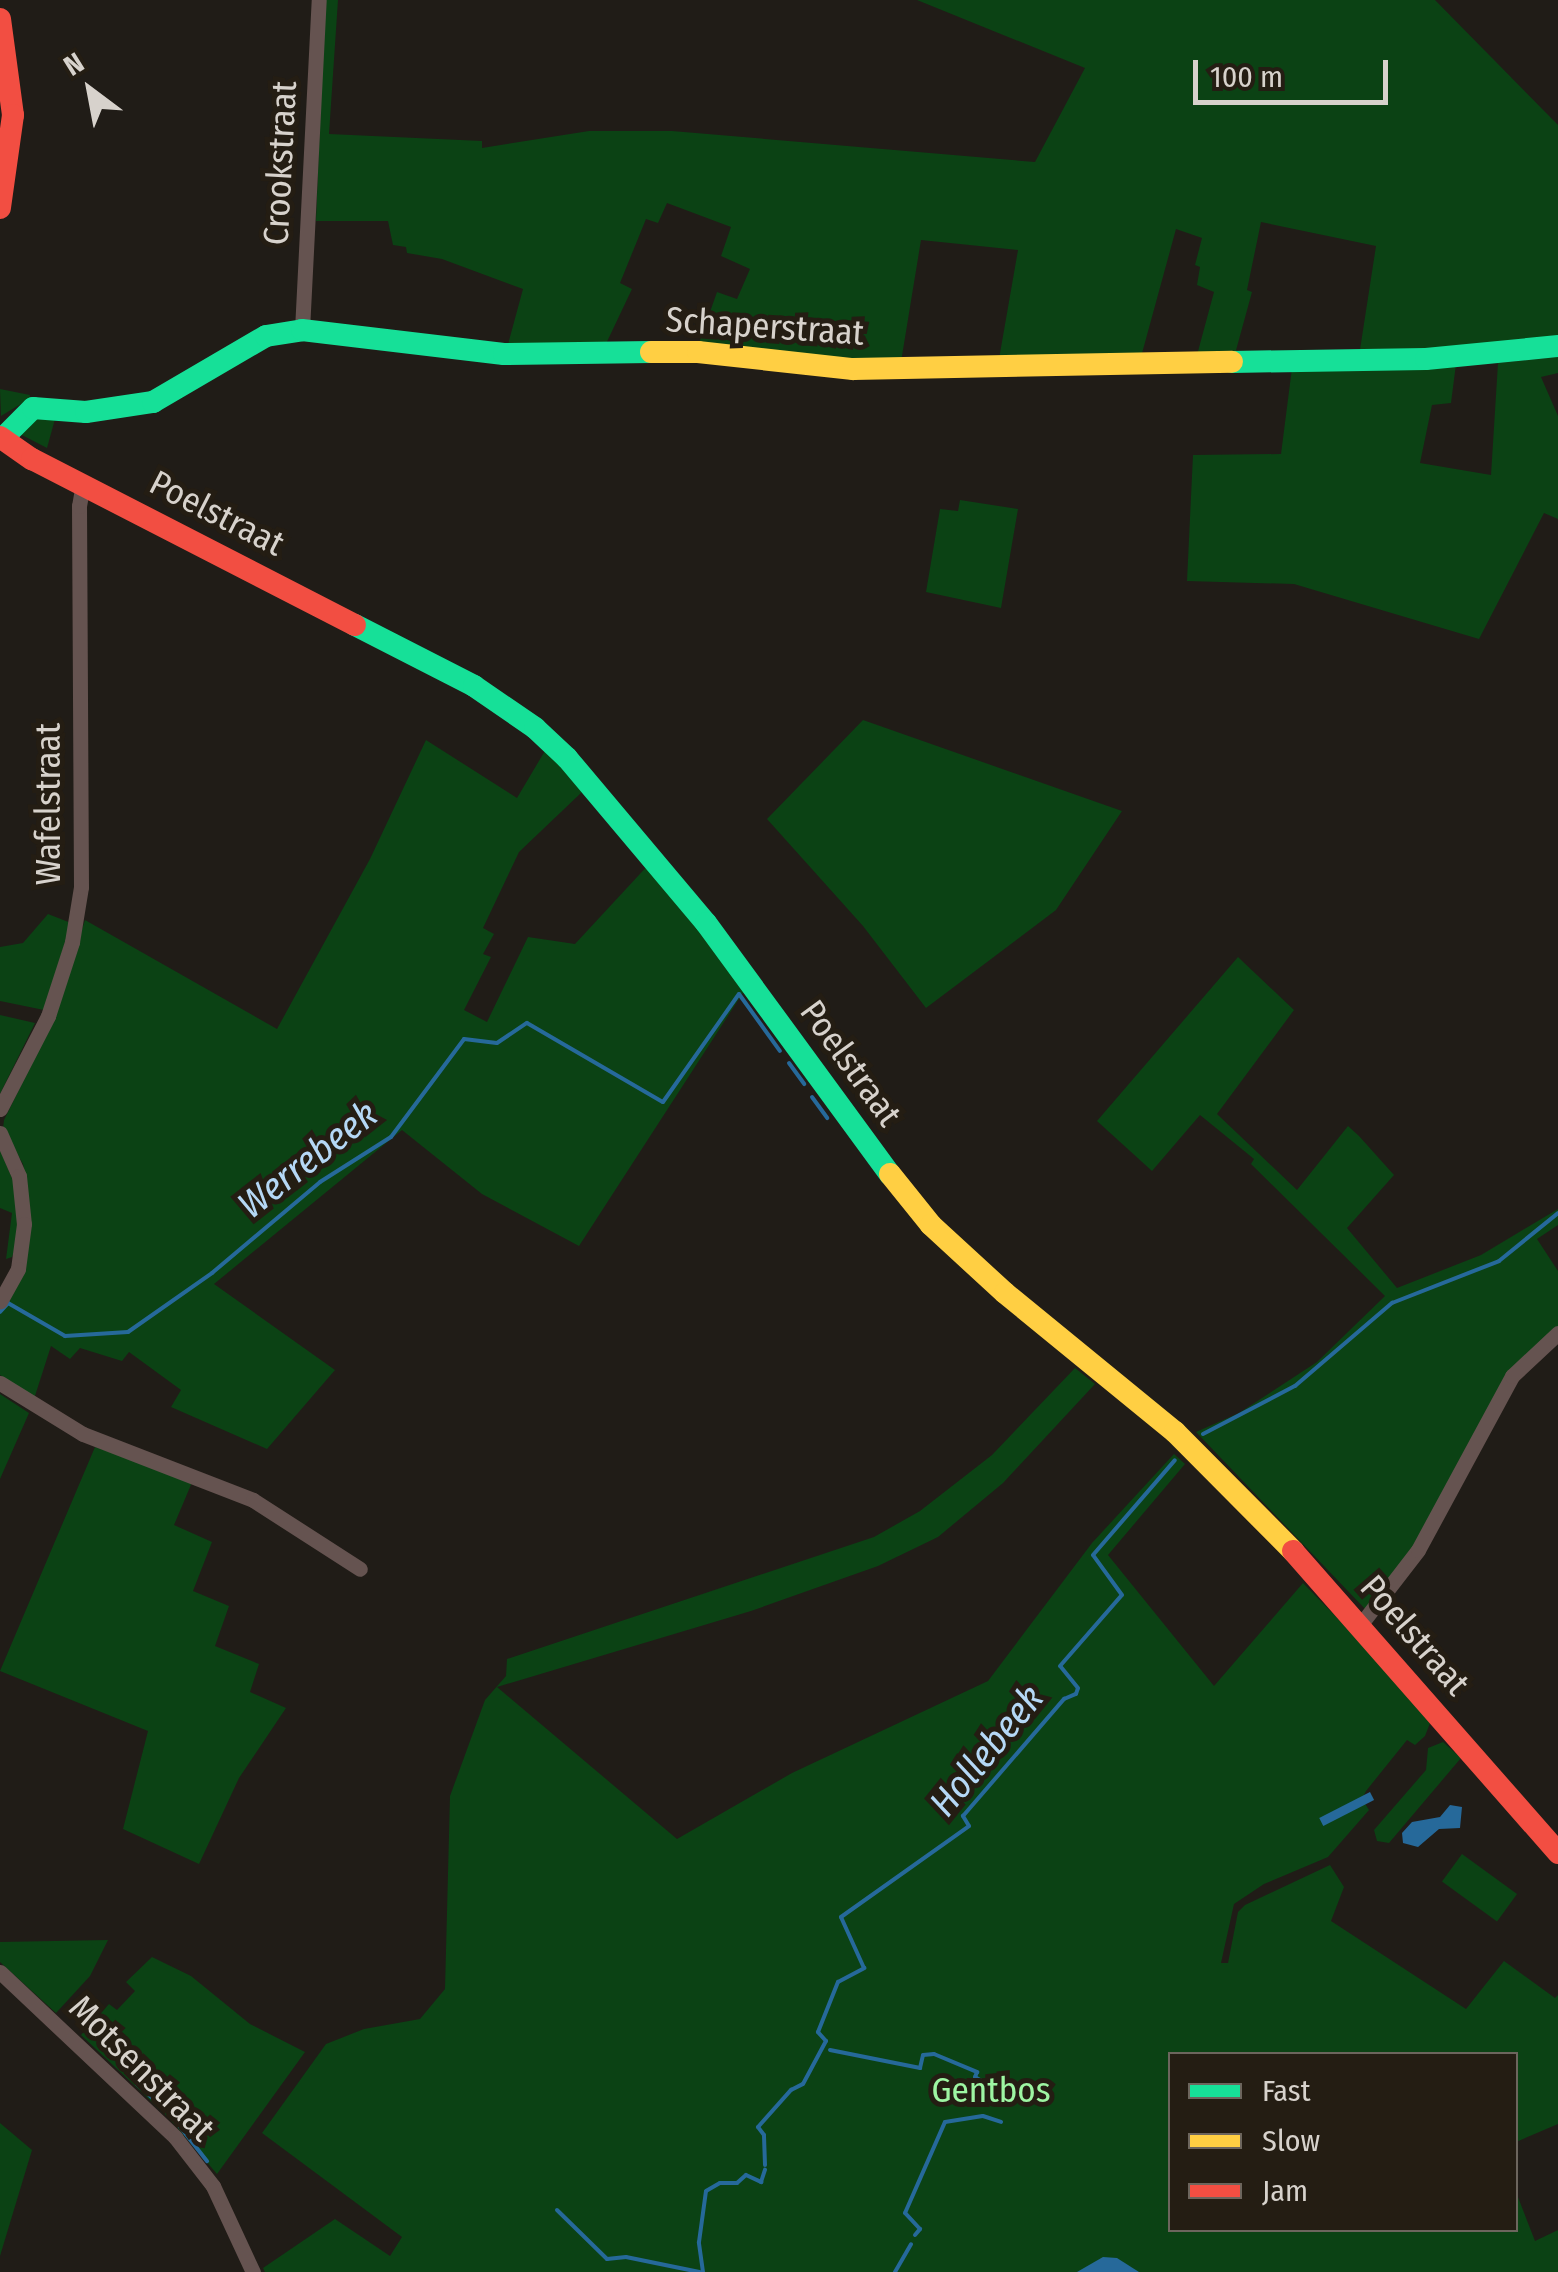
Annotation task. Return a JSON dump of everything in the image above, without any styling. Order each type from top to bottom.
[{"type":"street","name":"Crookstraat","points":[[302,330],[318,0]]},
{"type":"street","points":[[0,19],[13,115],[0,208]]},
{"type":"street","name":"Schaperstraat","points":[[1,438],[32,408],[86,412],[153,402],[266,336],[302,330],[504,354],[698,352],[854,369],[1426,359],[1558,346]]},
{"type":"street","name":"Poelstraat","points":[[1,438],[474,686],[536,728],[580,772],[706,922],[859,1135],[932,1225],[1005,1294],[1176,1432],[1361,1624],[1558,1853]]},
{"type":"street","name":"Wafelstraat","points":[[0,1109],[48,1016],[72,942],[81,888],[78,506],[83,484]]},
{"type":"street","points":[[0,1134],[19,1176],[24,1224],[18,1269],[0,1301]]},
{"type":"street","points":[[1361,1624],[1418,1550],[1492,1406],[1520,1368],[1558,1333]]},
{"type":"street","points":[[0,1383],[84,1434],[253,1500],[360,1569]]},
{"type":"street","name":"Motsenstraat","points":[[0,1972],[175,2137],[213,2186],[252,2272]]},
{"type":"green space","points":[[325,0],[338,0],[329,134],[482,141],[482,148],[589,131],[672,131],[1035,162],[1085,68],[917,0],[1435,0],[1558,125],[1558,340],[1359,356],[1376,246],[1261,222],[1247,290],[1252,292],[1235,354],[1197,355],[1214,292],[1197,285],[1200,267],[1195,265],[1202,238],[1176,229],[1141,357],[999,359],[1018,250],[921,240],[901,362],[698,346],[717,292],[737,299],[750,269],[721,256],[731,227],[667,203],[658,223],[646,219],[620,283],[632,289],[604,348],[507,348],[523,289],[442,259],[407,253],[406,247],[393,245],[388,221],[316,221]]},
{"type":"green space","points":[[1558,357],[1558,373],[1541,377],[1558,416],[1558,519],[1544,513],[1479,639],[1294,584],[1187,581],[1193,455],[1281,454],[1292,368],[1456,364],[1451,403],[1432,405],[1420,463],[1491,475],[1498,363]]},
{"type":"green space","points":[[0,389],[30,395],[29,399],[1,416]]},
{"type":"green space","points":[[31,419],[55,419],[47,448],[16,432]]},
{"type":"green space","points":[[960,500],[1018,509],[1001,608],[926,592],[940,509],[958,511]]},
{"type":"green space","points":[[863,720],[1122,811],[1056,910],[926,1008],[863,926],[767,819]]},
{"type":"green space","points":[[426,740],[517,798],[549,744],[582,792],[519,852],[483,928],[494,934],[483,954],[491,957],[464,1010],[487,1022],[528,937],[575,944],[651,862],[746,988],[579,1246],[482,1194],[402,1130],[214,1284],[335,1370],[267,1449],[171,1407],[181,1390],[129,1352],[122,1361],[80,1348],[70,1359],[51,1346],[34,1399],[0,1375],[0,1309],[13,1288],[26,1179],[23,1164],[3,1129],[52,1023],[85,920],[277,1029],[370,859]]},
{"type":"green space","points":[[48,914],[71,923],[44,1010],[0,1001],[0,947],[23,943]]},
{"type":"green space","points":[[1238,957],[1294,1010],[1217,1114],[1297,1190],[1348,1126],[1359,1136],[1394,1175],[1347,1228],[1397,1288],[1481,1255],[1558,1209],[1558,1225],[1537,1239],[1558,1271],[1558,1328],[1526,1357],[1433,1518],[1367,1611],[1196,1432],[1239,1413],[1317,1362],[1385,1296],[1251,1164],[1254,1159],[1200,1115],[1152,1171],[1097,1121]]},
{"type":"green space","points":[[0,1015],[35,1023],[0,1094]]},
{"type":"green space","points":[[0,1150],[18,1192],[17,1242],[12,1257],[6,1259],[12,1213],[0,1208]]},
{"type":"green space","name":"Gentbos","points":[[1075,1368],[1095,1384],[1003,1483],[938,1537],[878,1566],[751,1611],[497,1687],[677,1839],[792,1773],[988,1681],[1092,1543],[1174,1454],[1185,1464],[1108,1555],[1214,1686],[1303,1583],[1349,1630],[1354,1626],[1432,1718],[1425,1736],[1415,1745],[1407,1740],[1366,1791],[1362,1799],[1369,1810],[1328,1857],[1264,1884],[1234,1904],[1221,1963],[1228,1963],[1238,1912],[1245,1905],[1330,1865],[1344,1887],[1331,1921],[1466,2009],[1504,1961],[1555,1998],[1558,1995],[1558,2124],[1518,2141],[1518,2052],[1168,2052],[1168,2232],[1518,2232],[1518,2197],[1535,2241],[1558,2230],[1558,2272],[265,2272],[263,2268],[335,2219],[390,2256],[402,2237],[262,2133],[326,2044],[364,2029],[420,2019],[445,1989],[450,1796],[485,1700],[506,1676],[507,1659],[874,1537],[920,1511],[992,1455]]},
{"type":"green space","points":[[0,1394],[29,1413],[0,1479]]},
{"type":"green space","points":[[95,1447],[193,1480],[174,1525],[212,1542],[193,1591],[229,1606],[215,1646],[259,1664],[250,1692],[286,1708],[239,1778],[199,1864],[123,1829],[148,1731],[0,1671]]},
{"type":"green space","points":[[1443,1742],[1461,1758],[1389,1843],[1377,1841],[1374,1830],[1426,1770],[1428,1748]]},
{"type":"green space","points":[[1462,1854],[1517,1894],[1497,1921],[1442,1882]]},
{"type":"green space","points":[[108,1940],[90,1976],[56,2013],[0,1962],[0,1942]]},
{"type":"green space","points":[[152,1957],[191,1976],[250,2024],[305,2052],[217,2174],[169,2118],[81,2035],[109,2004],[117,2010],[135,1991],[126,1982]]},
{"type":"green space","points":[[0,2123],[32,2150],[0,2256]]},
{"type":"water","points":[[1370,1792],[1374,1800],[1323,1826],[1319,1818]]},
{"type":"water","points":[[1450,1805],[1462,1807],[1460,1828],[1439,1829],[1418,1847],[1403,1843],[1402,1833],[1412,1822],[1440,1817]]},
{"type":"water","points":[[1103,2257],[1117,2258],[1139,2272],[1077,2272]]},
{"type":"waterway","name":"Werrebeek","points":[[0,1312],[8,1303],[65,1336],[128,1332],[212,1273],[320,1182],[391,1137],[464,1039],[497,1043],[527,1023],[663,1102],[739,994],[780,1051]]},
{"type":"waterway","name":"Werrebeek","points":[[789,1063],[804,1084]]},
{"type":"waterway","name":"Werrebeek","points":[[812,1097],[827,1118]]},
{"type":"waterway","name":"Hollebeek","points":[[1203,1434],[1295,1386],[1392,1303],[1499,1261],[1558,1213]]},
{"type":"waterway","name":"Hollebeek","points":[[765,2165],[764,2135],[758,2127],[791,2090],[803,2084],[826,2041],[818,2032],[838,1982],[864,1968],[841,1917],[969,1826],[963,1816],[1064,1699],[1076,1694],[1078,1688],[1060,1666],[1122,1595],[1093,1555],[1175,1460]]},
{"type":"waterway","points":[[830,2050],[920,2068],[923,2055],[934,2054],[977,2072],[975,2077],[985,2083]]},
{"type":"waterway","name":"Werrebeek","points":[[137,2084],[170,2114],[207,2161]]},
{"type":"waterway","points":[[915,2235],[920,2229],[905,2213],[945,2122],[983,2116],[1001,2122]]},
{"type":"waterway","name":"Hollebeek","points":[[703,2272],[699,2242],[706,2191],[720,2183],[737,2183],[746,2175],[761,2182],[765,2170]]},
{"type":"waterway","points":[[557,2210],[607,2259],[626,2257],[699,2272]]},
{"type":"waterway","points":[[895,2272],[911,2244]]},
{"type":"traffic: fast","points":[[2,439],[33,408],[86,412],[153,402],[266,336],[302,330],[504,354],[651,352]]},
{"type":"traffic: fast","points":[[1232,362],[1426,359],[1558,346]]},
{"type":"traffic: fast","points":[[355,625],[474,686],[535,728],[567,758],[706,923],[890,1174]]},
{"type":"traffic: slow","points":[[651,352],[698,352],[853,369],[1232,362]]},
{"type":"traffic: slow","points":[[890,1174],[931,1225],[1005,1293],[1175,1432],[1293,1551]]},
{"type":"traffic: jam","points":[[0,19],[13,115],[0,208]]},
{"type":"traffic: jam","points":[[0,437],[32,459],[355,625]]},
{"type":"traffic: jam","points":[[1293,1551],[1558,1853]]}]
